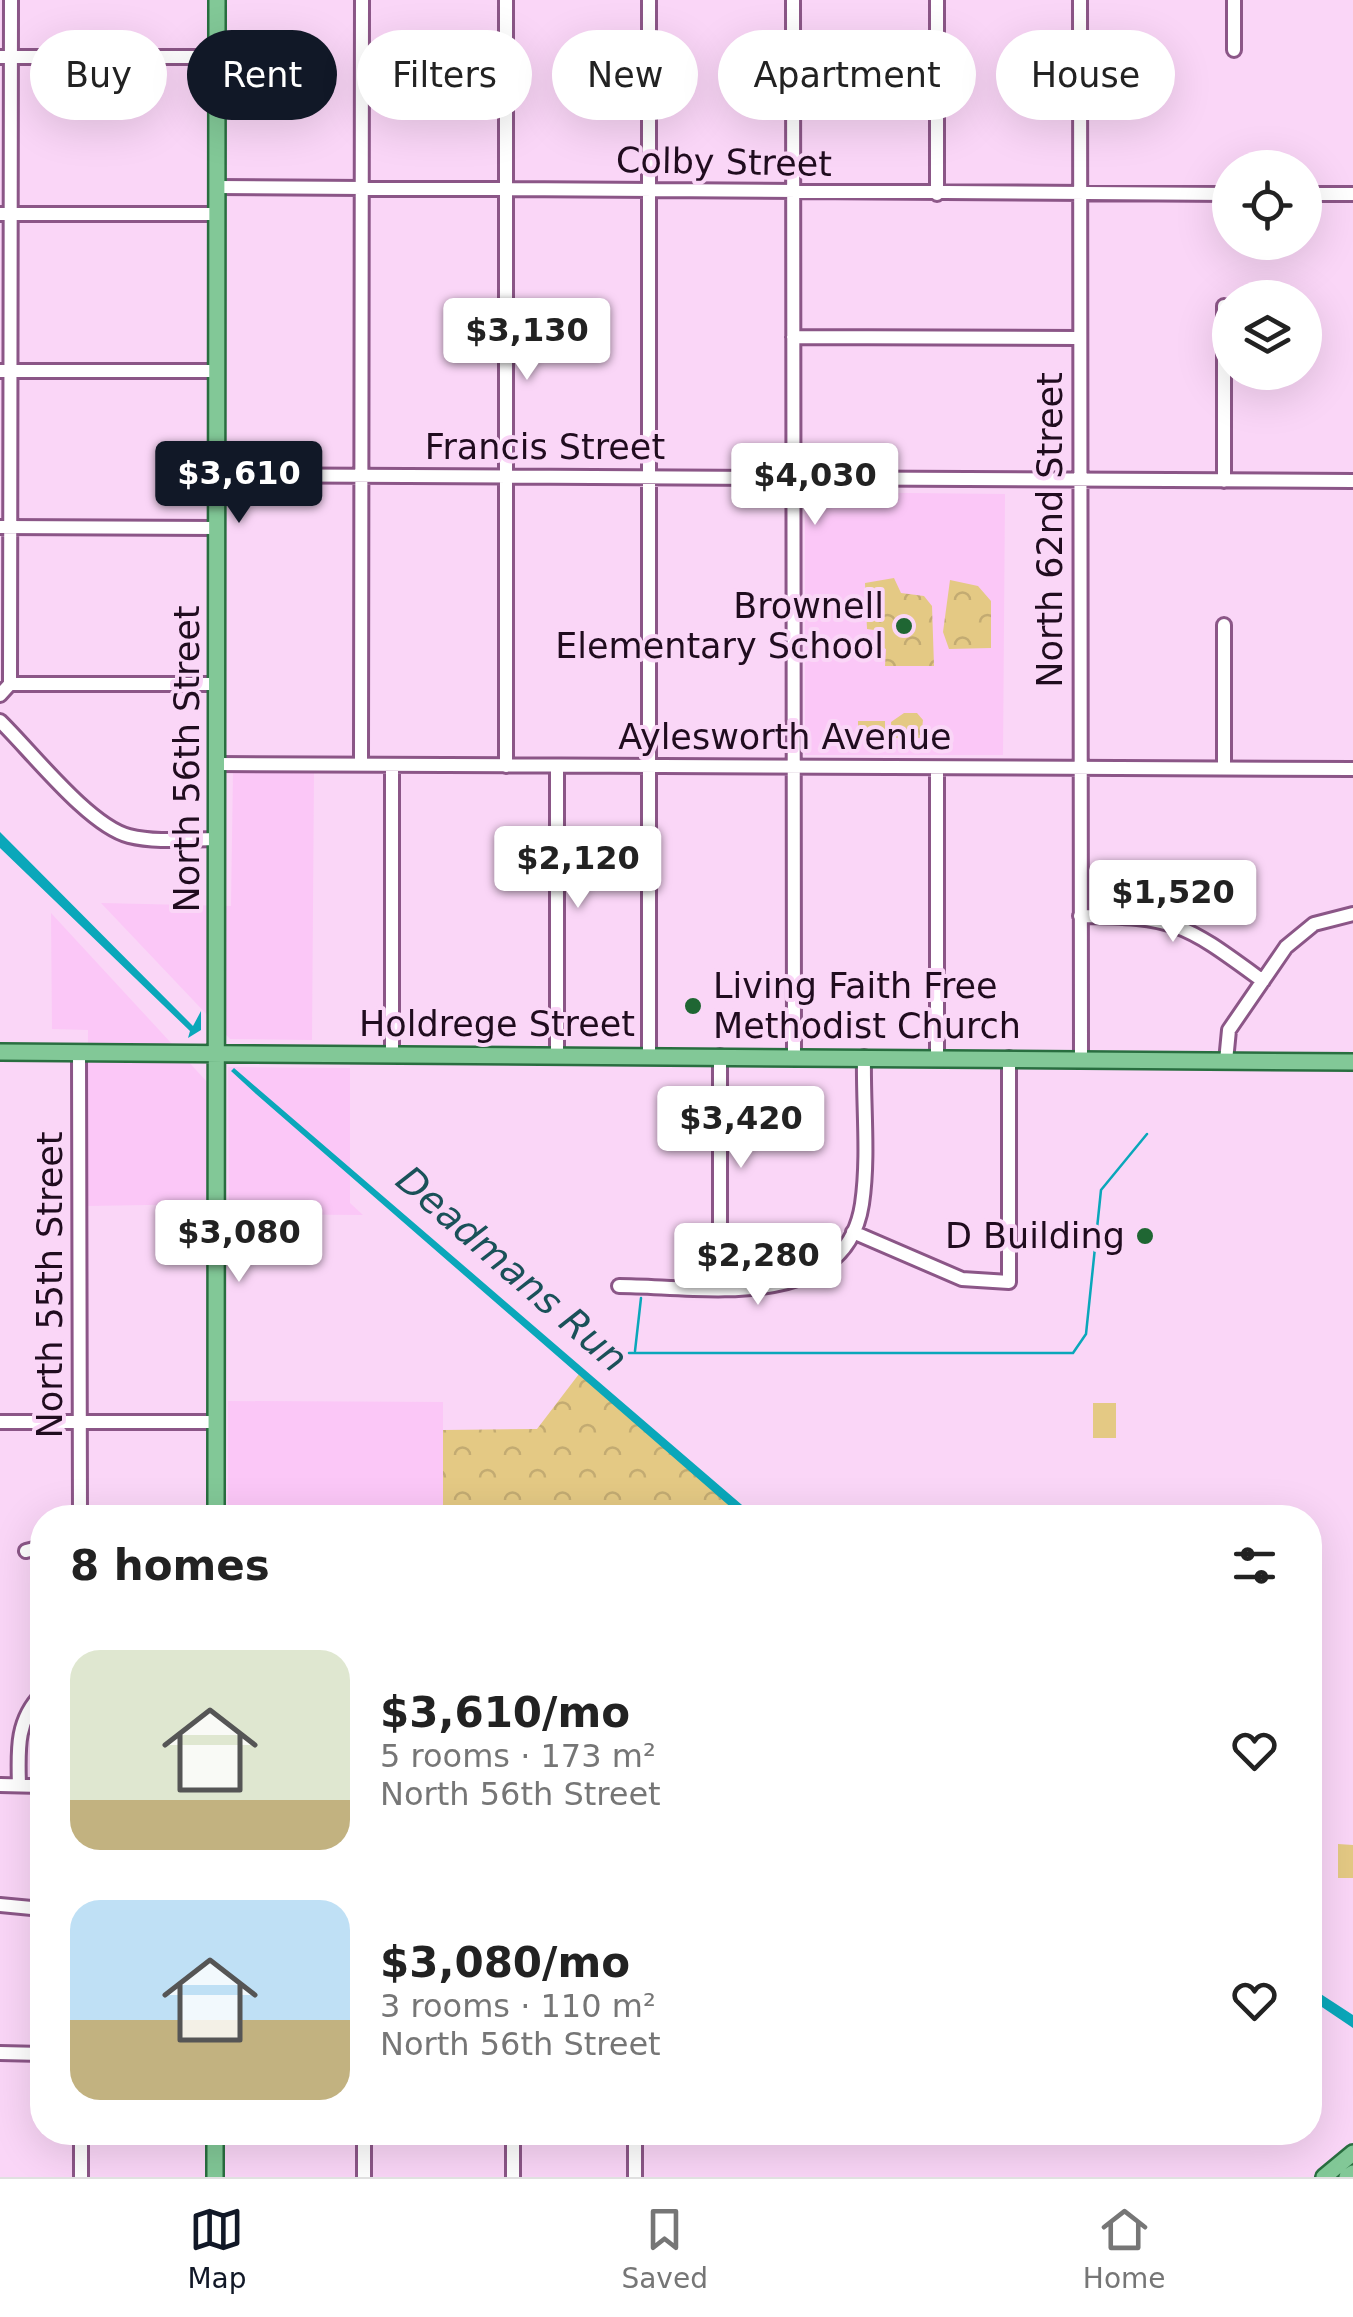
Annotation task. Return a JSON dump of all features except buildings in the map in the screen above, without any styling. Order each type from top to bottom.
[{"type":"main road","name":"North 56th Street","points":[[217,0],[217,30]]},
{"type":"main road","name":"North 56th Street","points":[[216,1505],[217,120]]},
{"type":"main road","name":"Holdrege Street","points":[[0,1052],[1353,1062]]},
{"type":"main road","points":[[215,2145],[215,2177]]},
{"type":"main road","points":[[1324,2177],[1353,2153]]},
{"type":"street","points":[[11,0],[5,57],[5,690],[217,684]]},
{"type":"street","points":[[362,0],[362,764]]},
{"type":"street","points":[[506,0],[506,766]]},
{"type":"street","points":[[649,0],[649,1056]]},
{"type":"street","points":[[793,0],[794,1057]]},
{"type":"street","points":[[937,0],[937,194]]},
{"type":"street","name":"North 62nd Street","points":[[1080,0],[1081,1059]]},
{"type":"street","points":[[1234,0],[1234,50]]},
{"type":"street","points":[[5,57],[187,57]]},
{"type":"street","name":"Colby Street","points":[[217,187],[1212,194]]},
{"type":"street","points":[[1322,194],[1353,194]]},
{"type":"street","points":[[5,214],[217,214]]},
{"type":"street","points":[[792,337],[1080,338]]},
{"type":"street","points":[[5,370],[217,371]]},
{"type":"street","points":[[1224,390],[1224,481]]},
{"type":"street","name":"Francis Street","points":[[217,475],[1353,482]]},
{"type":"street","points":[[5,527],[217,528]]},
{"type":"street","points":[[1224,625],[1224,768]]},
{"type":"street","points":[[0,721],[100,820],[120,833],[146,839],[216,839]]},
{"type":"street","name":"Aylesworth Avenue","points":[[217,764],[1353,769]]},
{"type":"street","points":[[392,765],[392,1054]]},
{"type":"street","points":[[556,1055],[558,766]]},
{"type":"street","points":[[936,768],[937,1058]]},
{"type":"street","points":[[1226,1061],[1229,1030],[1301,932],[1324,920],[1353,914]]},
{"type":"street","points":[[1080,916],[1144,916],[1178,924],[1264,981]]},
{"type":"street","name":"North 55th Street","points":[[80,1052],[80,1505]]},
{"type":"street","points":[[720,1056],[720,1286]]},
{"type":"street","points":[[618,1286],[772,1286],[801,1280],[829,1264],[853,1232],[863,1190],[864,1057]]},
{"type":"street","points":[[853,1232],[962,1279],[1009,1282],[1010,1058]]},
{"type":"street","points":[[0,1422],[216,1422]]},
{"type":"street","points":[[26,1551],[30,1550]]},
{"type":"street","points":[[19,1785],[21,1728],[30,1708]]},
{"type":"street","points":[[0,1785],[30,1785]]},
{"type":"street","points":[[0,1905],[30,1908]]},
{"type":"street","points":[[0,2053],[30,2054]]},
{"type":"street","points":[[81,2145],[81,2177]]},
{"type":"street","points":[[364,2145],[364,2177]]},
{"type":"street","points":[[513,2145],[513,2177]]},
{"type":"street","points":[[634,2145],[634,2177]]},
{"type":"shaded area","name":"Brownell Elementary School","points":[[813,492],[1005,494],[1003,755],[805,755],[805,498]]},
{"type":"shaded area","points":[[314,771],[312,1040],[230,1039],[101,903],[231,906],[233,772]]},
{"type":"shaded area","points":[[51,913],[209,1084],[206,1204],[87,1206],[88,1030],[52,1029]]},
{"type":"shaded area","points":[[228,1067],[350,1068],[350,1203],[363,1215],[229,1214]]},
{"type":"shaded area","points":[[228,1401],[443,1402],[443,1505],[228,1505]]},
{"type":"green space","points":[[894,578],[901,593],[924,596],[932,606],[934,666],[885,666],[886,649],[874,642],[874,630],[867,629],[865,583]]},
{"type":"green space","points":[[950,580],[978,586],[991,601],[991,648],[949,649],[943,632]]},
{"type":"green space","points":[[904,713],[917,713],[923,720],[921,738],[892,738],[891,722]]},
{"type":"green space","points":[[858,721],[885,721],[885,740],[858,741]]},
{"type":"green space","points":[[582,1370],[736,1505],[443,1505],[443,1430],[537,1429]]},
{"type":"green space","points":[[1093,1403],[1116,1403],[1116,1438],[1093,1438]]},
{"type":"green space","points":[[1338,1844],[1353,1845],[1353,1878],[1338,1878]]},
{"type":"water","points":[[0,832],[193,1026],[201,1011],[201,1030],[188,1038],[190,1031],[0,848]]},
{"type":"water","points":[[234,1068],[742,1505],[728,1505],[231,1071]]},
{"type":"water","points":[[1322,1995],[1353,2015],[1353,2028],[1322,2007]]},
{"type":"waterway","name":"Deadmans Run","points":[[629,1353],[1073,1353],[1086,1334],[1101,1190],[1147,1134]]},
{"type":"waterway","name":"Deadmans Run","points":[[635,1351],[641,1298]]},
{"type":"place","name":"Brownell Elementary School","points":[[904,626]]},
{"type":"place","name":"Living Faith Free Methodist Church","points":[[693,1006]]},
{"type":"place","name":"D Building","points":[[1145,1236]]}]
